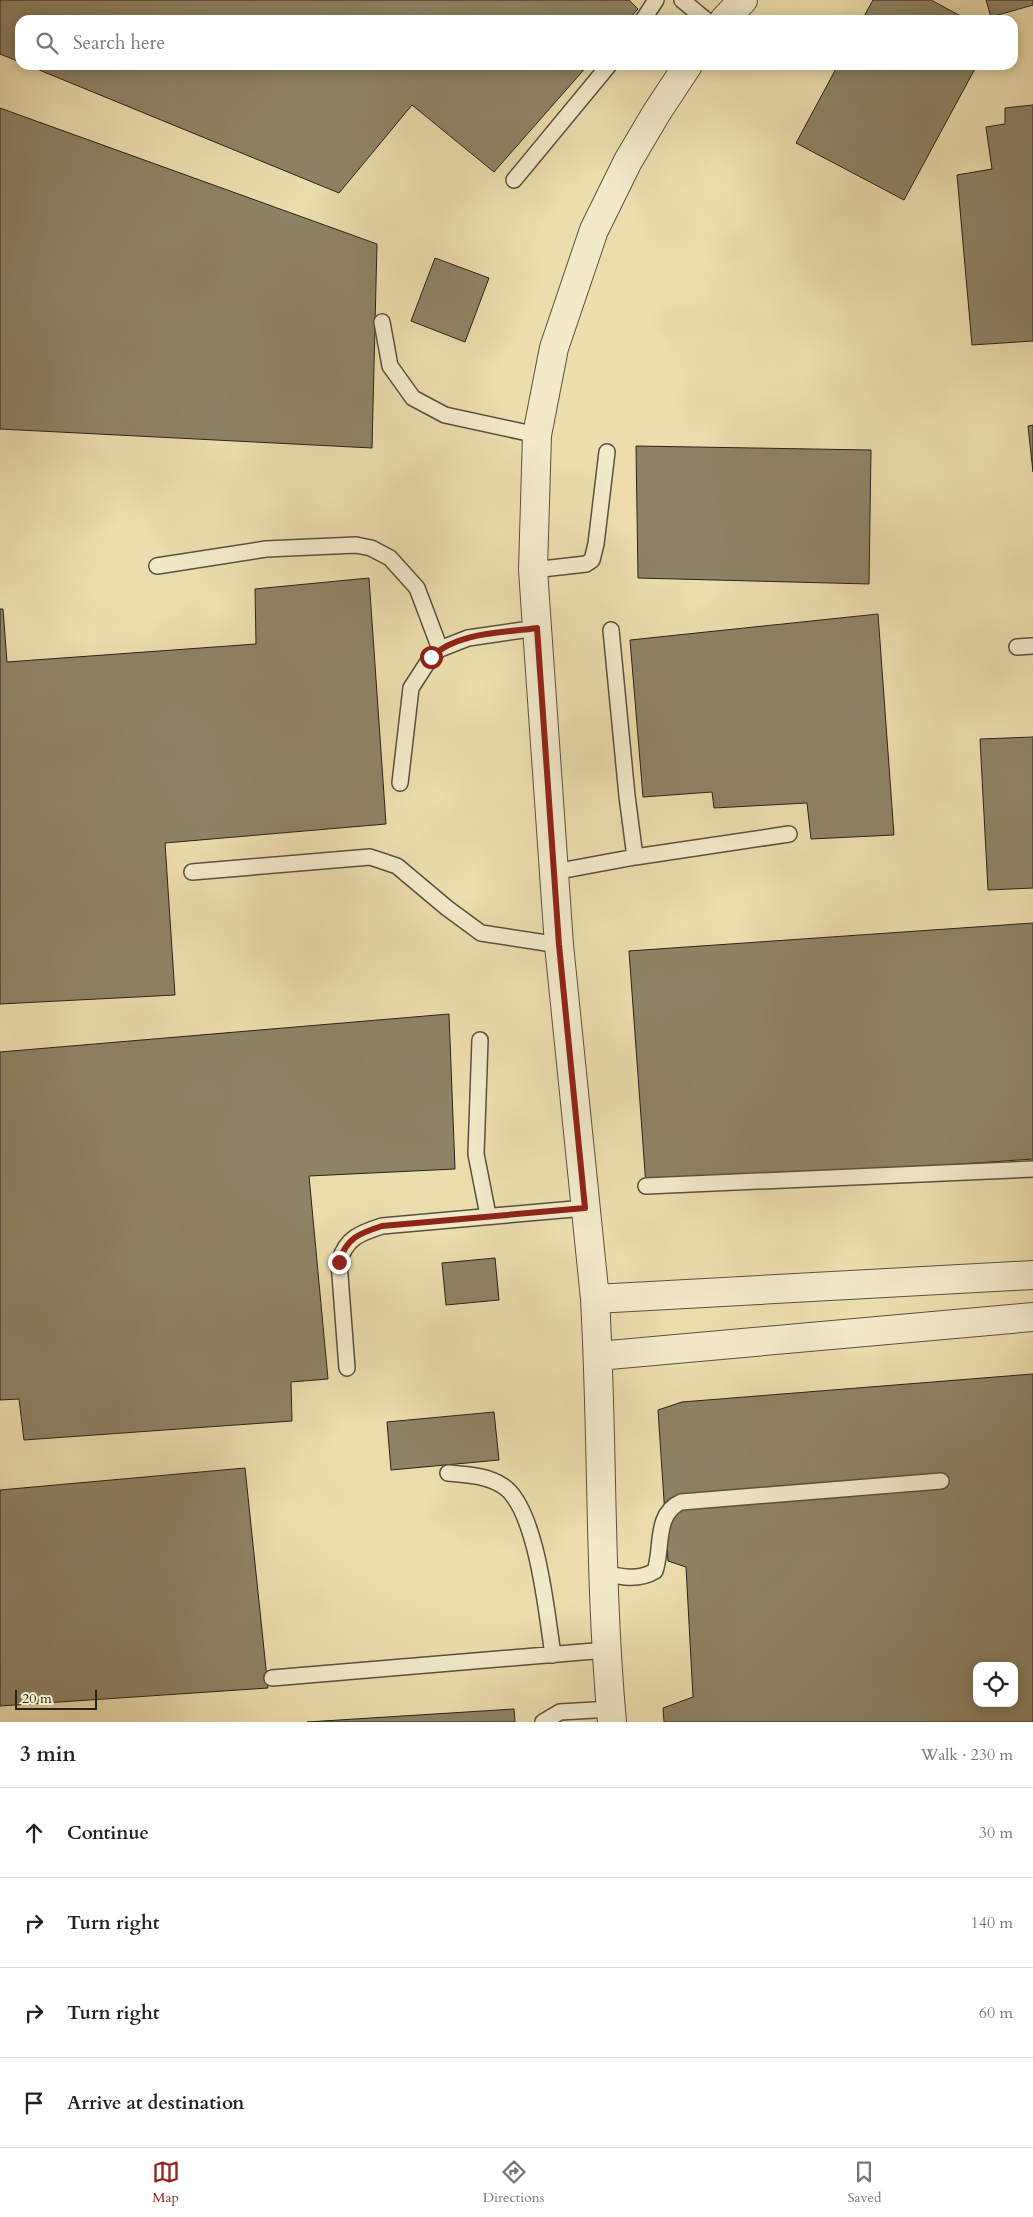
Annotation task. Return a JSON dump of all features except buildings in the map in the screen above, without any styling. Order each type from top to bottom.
[{"type":"street","points":[[729,15],[743,0]]},
{"type":"street","points":[[612,1715],[606,1650],[595,1299],[559,945],[533,570],[537,435],[554,348],[594,230],[628,161],[685,70]]},
{"type":"street","points":[[595,1299],[1033,1275]]},
{"type":"street","points":[[598,1356],[1033,1318]]},
{"type":"lane","points":[[646,15],[656,0]]},
{"type":"lane","points":[[682,0],[700,15]]},
{"type":"lane","points":[[514,180],[606,70]]},
{"type":"lane","points":[[382,322],[390,366],[413,398],[445,415],[537,435]]},
{"type":"lane","points":[[533,570],[586,564],[592,560],[596,544],[607,452]]},
{"type":"lane","points":[[157,566],[266,549],[356,545],[371,548],[390,558],[417,588],[440,649]]},
{"type":"lane","points":[[400,783],[412,688],[422,669],[440,649],[468,638],[537,628]]},
{"type":"lane","points":[[611,630],[627,796],[635,856]]},
{"type":"lane","points":[[1017,647],[1033,646]]},
{"type":"lane","points":[[554,872],[635,856],[790,834]]},
{"type":"lane","points":[[192,872],[370,857],[397,866],[446,908],[481,933],[559,945]]},
{"type":"lane","points":[[480,1040],[476,1154],[488,1215]]},
{"type":"lane","points":[[646,1186],[1033,1169]]},
{"type":"lane","points":[[347,1368],[339,1262],[343,1249],[351,1240],[382,1226],[488,1215],[585,1208]]},
{"type":"lane","points":[[448,1473],[491,1480],[505,1487],[520,1505],[533,1541],[553,1655]]},
{"type":"lane","points":[[603,1573],[619,1577],[640,1578],[655,1571],[662,1524],[666,1514],[681,1502],[941,1480]]},
{"type":"lane","points":[[272,1678],[606,1650]]},
{"type":"lane","points":[[543,1722],[560,1712],[612,1715]]},
{"type":"route","points":[[339,1262],[343,1249],[351,1240],[382,1226],[488,1215],[585,1208],[559,945],[537,628],[468,638],[440,649],[431,657]]}]
